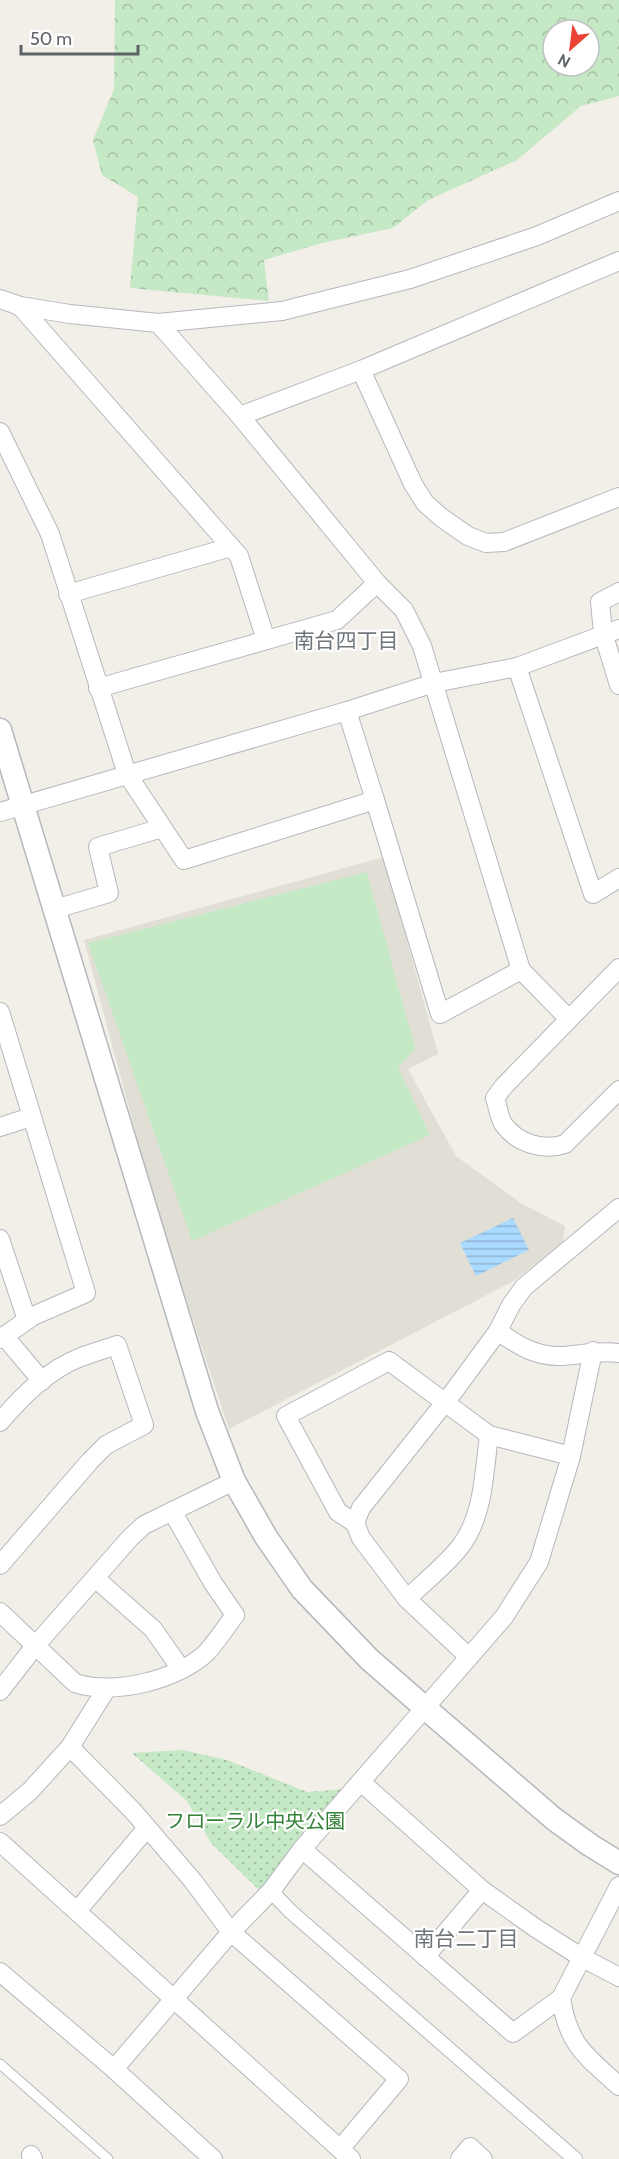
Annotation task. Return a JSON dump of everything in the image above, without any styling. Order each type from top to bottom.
[{"type":"street","points":[[0,299],[20,306],[70,314],[158,323],[282,311],[410,279],[537,236],[619,201]]},
{"type":"street","points":[[240,416],[361,370],[619,261]]},
{"type":"street","points":[[20,306],[239,556],[266,640]]},
{"type":"street","points":[[158,323],[240,416],[377,583],[404,610],[422,646],[521,970],[569,1019]]},
{"type":"street","points":[[361,370],[413,484],[425,503],[468,536],[486,543],[504,542],[619,497]]},
{"type":"street","points":[[0,432],[50,534],[127,774],[184,860],[375,801]]},
{"type":"street","points":[[68,594],[231,547]]},
{"type":"street","points":[[98,688],[337,620],[377,583]]},
{"type":"street","points":[[619,592],[600,602],[611,631],[619,685]]},
{"type":"street","points":[[0,812],[347,711],[434,683],[517,667],[611,631]]},
{"type":"street","points":[[517,667],[592,894],[619,879]]},
{"type":"street","points":[[347,711],[440,1014],[521,970]]},
{"type":"street","points":[[0,730],[207,1412],[234,1481],[266,1537],[302,1589],[369,1659],[554,1820],[619,1863]]},
{"type":"street","points":[[56,909],[110,893],[98,847],[162,828]]},
{"type":"street","points":[[619,968],[495,1098],[503,1125],[518,1138],[533,1145],[553,1148],[565,1144],[619,1090]]},
{"type":"street","points":[[0,1012],[86,1293],[27,1320],[2,1337],[42,1382]]},
{"type":"street","points":[[0,1126],[31,1117]]},
{"type":"street","points":[[355,1523],[361,1508],[498,1331],[511,1305],[525,1287],[619,1208]]},
{"type":"street","points":[[0,1239],[27,1320]]},
{"type":"street","points":[[498,1331],[519,1347],[543,1355],[563,1356],[593,1351],[619,1353]]},
{"type":"street","points":[[0,1422],[20,1398],[78,1358],[117,1345],[144,1425],[106,1445],[0,1565]]},
{"type":"street","points":[[114,2068],[231,1932],[271,1892],[302,1849],[504,1617],[539,1562],[571,1456],[593,1351]]},
{"type":"street","points":[[469,1657],[407,1599],[361,1538],[355,1523],[338,1512],[286,1416],[389,1361],[489,1435],[571,1456]]},
{"type":"street","points":[[407,1599],[460,1546],[472,1525],[481,1498],[489,1435]]},
{"type":"street","points":[[0,1691],[35,1646],[144,1526],[234,1481]]},
{"type":"street","points":[[0,1612],[75,1683],[89,1688],[107,1688],[160,1680],[182,1669],[206,1653],[235,1615],[213,1583],[172,1511]]},
{"type":"street","points":[[95,1578],[153,1629],[182,1669]]},
{"type":"street","points":[[0,1816],[30,1791],[70,1747],[107,1688]]},
{"type":"street","points":[[0,1842],[346,2154],[399,2079],[231,1932],[134,1811],[70,1747]]},
{"type":"street","points":[[361,1782],[483,1890],[537,1929],[581,1957],[619,1977]]},
{"type":"street","points":[[77,1911],[147,1828]]},
{"type":"street","points":[[302,1849],[513,2033],[561,1998],[619,1886]]},
{"type":"street","points":[[425,1957],[483,1890]]},
{"type":"street","points":[[271,1892],[299,1919],[575,2159]]},
{"type":"street","points":[[0,1972],[114,2068],[213,2159]]},
{"type":"street","points":[[561,1998],[564,2018],[579,2050],[619,2086]]},
{"type":"street","points":[[460,2159],[470,2147],[483,2159]]},
{"type":"lane","points":[[0,2064],[108,2159]]},
{"type":"shaded area","points":[[384,857],[438,1054],[408,1069],[456,1156],[522,1204],[565,1226],[563,1242],[512,1282],[229,1429],[155,1205],[84,940]]},
{"type":"green space","points":[[115,0],[619,0],[619,96],[581,106],[517,160],[428,200],[393,228],[322,243],[264,260],[269,301],[130,288],[138,197],[102,175],[93,140],[114,89]]},
{"type":"green space","points":[[367,872],[415,1048],[398,1068],[430,1135],[192,1241],[88,943]]},
{"type":"green space","name":"フローラル中央公園","points":[[182,1750],[227,1760],[307,1792],[347,1789],[259,1890],[211,1843],[187,1801],[132,1753]]},
{"type":"water","points":[[513,1218],[529,1250],[476,1276],[460,1243]]},
{"type":"district","name":"南台四丁目","points":[[346,640]]},
{"type":"district","name":"南台二丁目","points":[[466,1938]]}]
